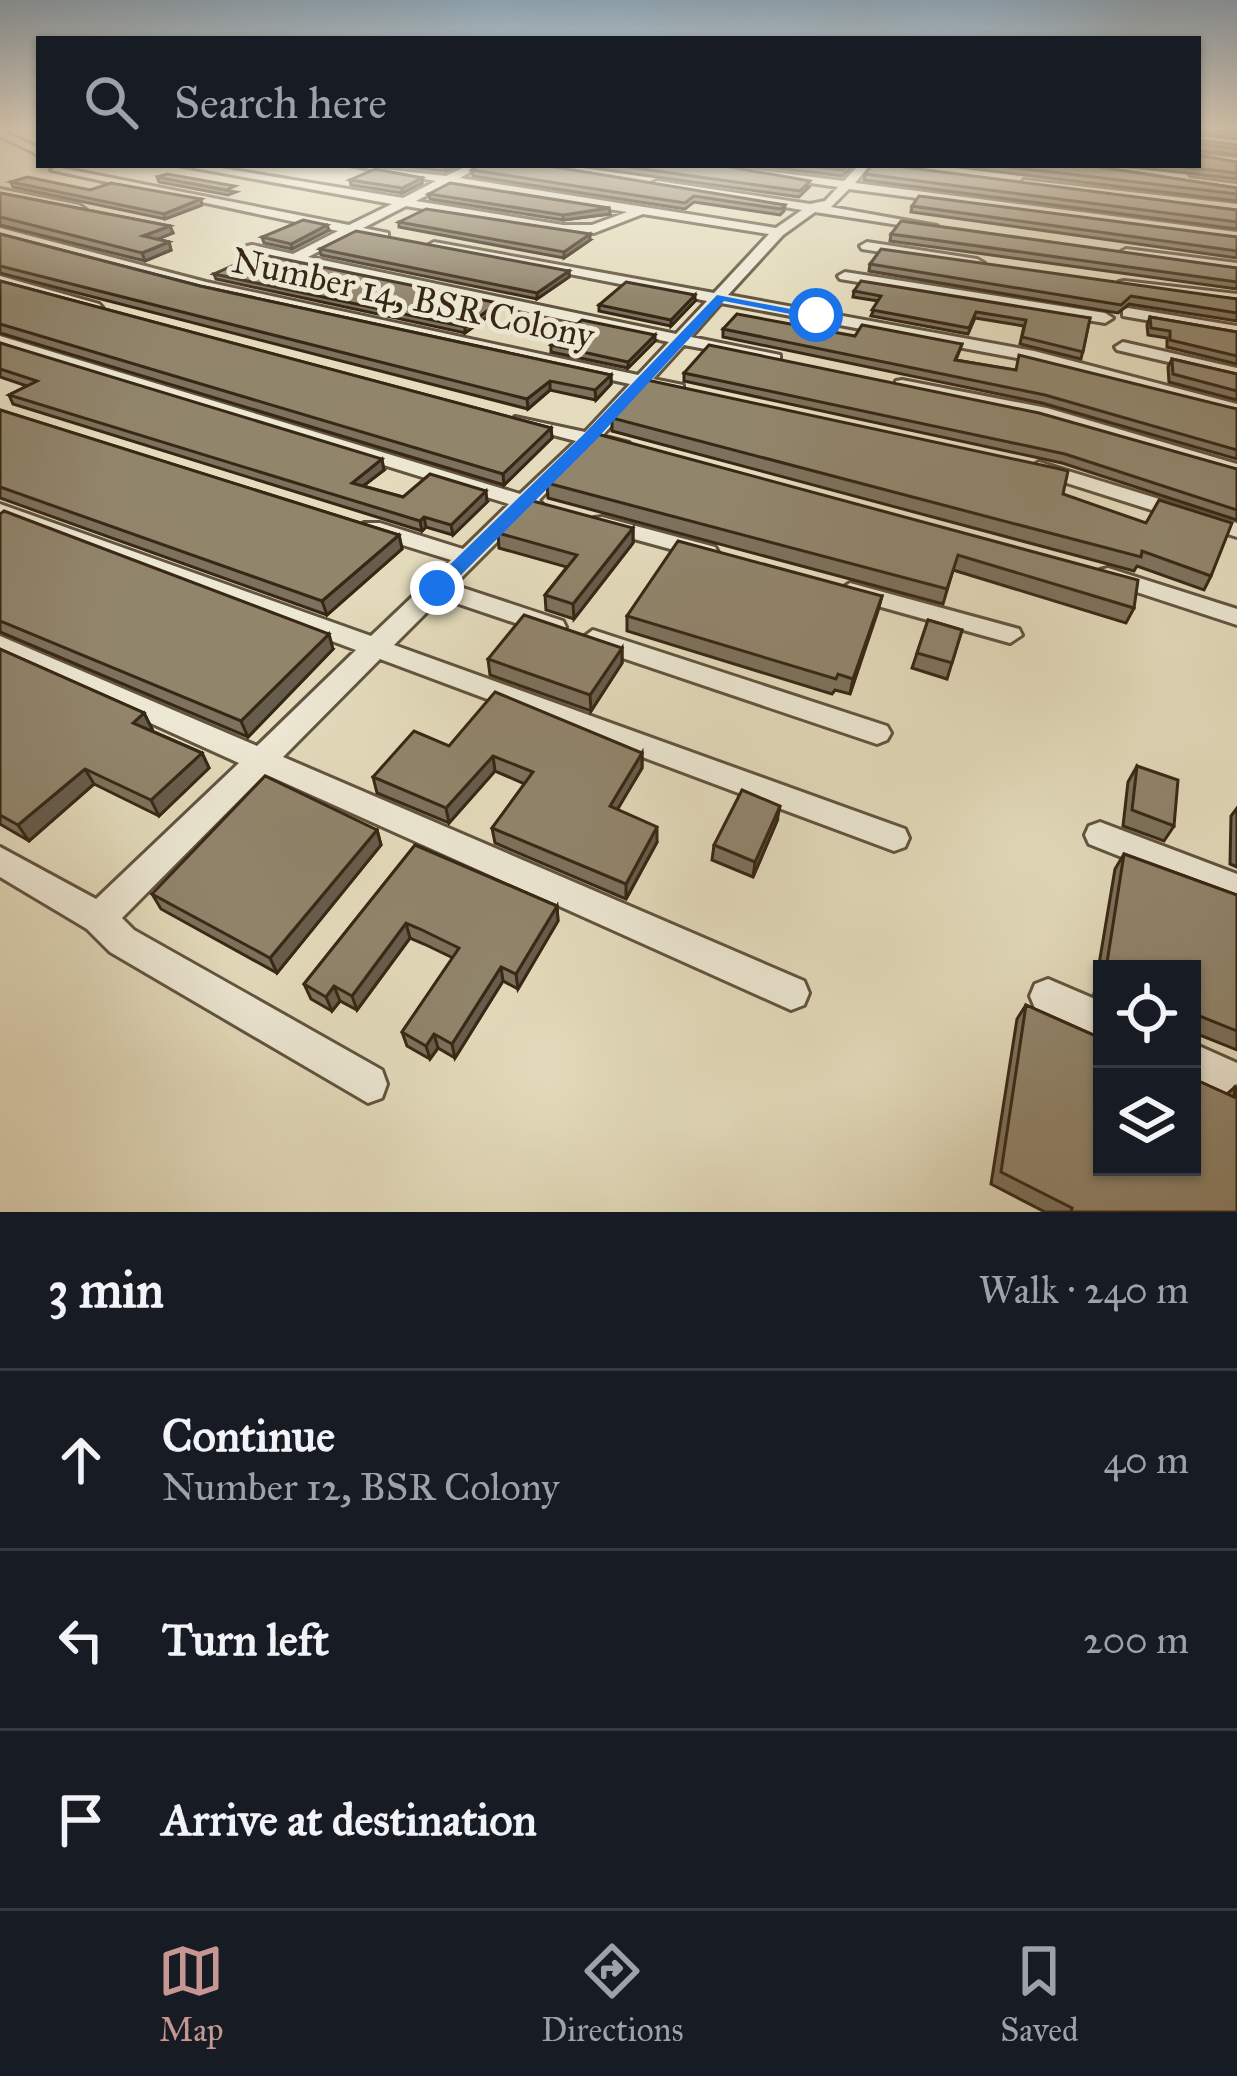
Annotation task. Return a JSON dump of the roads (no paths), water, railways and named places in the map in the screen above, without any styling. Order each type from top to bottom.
[{"type":"street","points":[[142,187],[396,239]]},
{"type":"street","points":[[308,187],[580,230],[643,210]]},
{"type":"street","points":[[295,257],[435,187]]},
{"type":"street","points":[[491,187],[778,232]]},
{"type":"street","points":[[672,187],[949,228]]},
{"type":"street","points":[[815,206],[811,201],[825,187]]},
{"type":"street","points":[[100,918],[467,558],[546,508],[589,439],[778,232],[815,206],[829,204],[845,187]]},
{"type":"street","points":[[858,187],[1237,236]]},
{"type":"street","points":[[1059,187],[1237,208]]},
{"type":"street","points":[[0,190],[93,212]]},
{"type":"street","points":[[831,296],[883,219]]},
{"type":"street","name":"Number 14, BSR Colony","points":[[0,232],[204,286],[689,392]]},
{"type":"street","points":[[419,243],[721,297],[831,296],[1105,318]]},
{"type":"street","points":[[866,246],[984,264]]},
{"type":"street","points":[[252,249],[787,361]]},
{"type":"street","points":[[1105,250],[1237,267]]},
{"type":"street","points":[[0,280],[115,313]]},
{"type":"street","points":[[1101,282],[1237,298]]},
{"type":"street","points":[[831,296],[1237,410]]},
{"type":"street","points":[[1128,313],[1237,331]]},
{"type":"street","points":[[0,341],[546,508],[723,556]]},
{"type":"street","points":[[1123,347],[1237,373]]},
{"type":"street","points":[[892,383],[1041,412],[1237,470]]},
{"type":"street","points":[[499,415],[655,456]]},
{"type":"street","points":[[1015,463],[1237,530]]},
{"type":"street","points":[[0,510],[894,838]]},
{"type":"street","points":[[356,523],[467,558]]},
{"type":"street","points":[[1095,571],[1237,616]]},
{"type":"street","points":[[833,587],[1010,635]]},
{"type":"street","points":[[437,588],[877,733]]},
{"type":"street","points":[[0,645],[791,993]]},
{"type":"street","points":[[1100,835],[1237,889]]},
{"type":"street","points":[[0,861],[100,918],[122,941],[368,1084]]},
{"type":"street","points":[[1048,996],[1093,1017]]},
{"type":"street","points":[[1201,1065],[1237,1082]]}]
